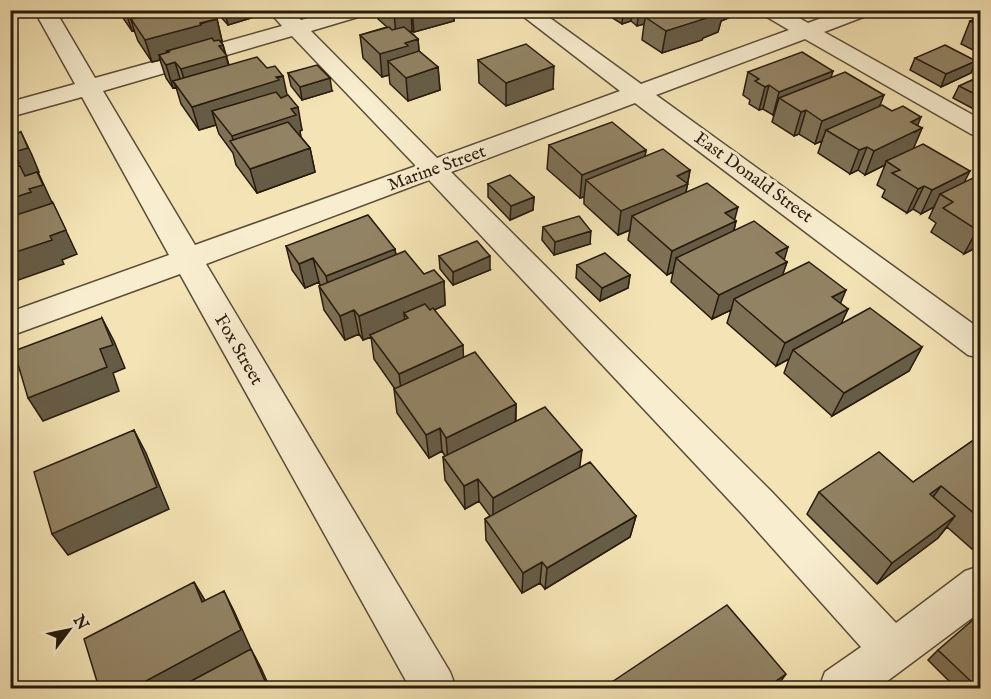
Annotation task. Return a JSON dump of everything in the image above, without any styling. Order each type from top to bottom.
[{"type":"street","name":"Fox Street","points":[[44,10],[434,688]]},
{"type":"street","points":[[10,110],[88,88],[287,20],[361,10]]},
{"type":"street","name":"East Donald Street","points":[[525,10],[981,346]]},
{"type":"street","points":[[769,10],[981,129]]},
{"type":"street","name":"Marine Street","points":[[10,325],[639,95],[864,10]]},
{"type":"street","points":[[287,20],[406,139],[433,170],[758,504],[893,651]]},
{"type":"street","points":[[841,688],[981,585]]},
{"type":"building","points":[[165,10],[210,10],[217,19],[145,40],[131,19]]},
{"type":"building","points":[[650,10],[722,10],[704,17],[707,18],[666,31],[645,17],[655,14]]},
{"type":"building","points":[[981,17],[981,26],[970,21]]},
{"type":"building","points":[[389,27],[392,30],[404,27],[418,39],[405,43],[408,46],[380,54],[360,35]]},
{"type":"building","points":[[212,38],[214,41],[219,40],[223,45],[219,46],[227,56],[181,69],[175,62],[166,65],[159,55],[169,52],[167,51]]},
{"type":"building","points":[[526,44],[554,66],[506,83],[478,60]]},
{"type":"building","points":[[945,45],[976,61],[946,74],[915,58]]},
{"type":"building","points":[[419,51],[438,67],[406,78],[388,61]]},
{"type":"building","points":[[802,52],[833,71],[779,92],[769,85],[765,87],[755,81],[759,79],[748,72]]},
{"type":"building","points":[[257,57],[267,68],[275,66],[283,76],[276,77],[279,80],[192,107],[173,81]]},
{"type":"building","points":[[317,65],[330,78],[300,87],[288,73]]},
{"type":"building","points":[[845,72],[884,95],[822,121],[806,110],[801,112],[779,98]]},
{"type":"building","points":[[981,76],[981,97],[959,86]]},
{"type":"building","points":[[276,92],[281,98],[288,95],[298,107],[291,109],[296,115],[232,136],[212,111]]},
{"type":"building","points":[[882,105],[892,111],[903,106],[921,117],[911,122],[922,128],[874,151],[867,147],[859,150],[826,130]]},
{"type":"building","points":[[288,122],[310,148],[250,169],[230,141]]},
{"type":"building","points":[[612,122],[646,150],[582,175],[549,145]]},
{"type":"building","points":[[21,132],[28,148],[14,152],[19,163],[10,165],[10,135]]},
{"type":"building","points":[[923,144],[970,171],[932,190],[924,186],[918,189],[892,173],[900,170],[886,161]]},
{"type":"building","points":[[663,149],[690,170],[677,176],[688,184],[621,211],[586,180]]},
{"type":"building","points":[[20,166],[25,176],[37,172],[43,185],[10,199],[10,169]]},
{"type":"building","points":[[510,175],[534,197],[511,206],[488,184]]},
{"type":"building","points":[[975,177],[981,181],[981,228],[977,230],[943,208],[953,202],[940,194]]},
{"type":"building","points":[[707,183],[738,207],[725,213],[736,221],[672,251],[632,216]]},
{"type":"building","points":[[53,203],[66,230],[50,236],[52,240],[10,254],[10,217]]},
{"type":"building","points":[[368,215],[395,249],[326,276],[313,258],[299,264],[286,246]]},
{"type":"building","points":[[579,216],[591,231],[555,242],[543,227]]},
{"type":"building","points":[[754,221],[788,247],[776,253],[787,262],[719,295],[676,258]]},
{"type":"building","points":[[477,241],[490,256],[453,272],[439,256]]},
{"type":"building","points":[[405,251],[424,274],[434,270],[444,281],[359,316],[354,310],[340,316],[319,286]]},
{"type":"building","points":[[605,253],[630,275],[602,288],[577,265]]},
{"type":"building","points":[[809,262],[846,290],[832,297],[848,309],[785,343],[734,299]]},
{"type":"building","points":[[425,304],[430,310],[433,308],[463,345],[399,374],[370,335],[408,318],[404,313]]},
{"type":"building","points":[[870,308],[922,347],[844,393],[793,350]]},
{"type":"building","points":[[102,318],[113,345],[100,349],[107,367],[28,398],[14,351]]},
{"type":"building","points":[[475,352],[516,404],[446,438],[440,428],[426,435],[394,389]]},
{"type":"building","points":[[545,407],[582,450],[493,498],[478,479],[464,486],[443,457]]},
{"type":"building","points":[[134,430],[157,487],[52,534],[34,472]]},
{"type":"building","points":[[981,435],[981,519],[941,486],[930,494],[955,516],[892,563],[819,492],[879,452],[913,482]]},
{"type":"building","points":[[590,462],[636,516],[547,568],[542,562],[523,573],[485,519]]},
{"type":"building","points":[[194,582],[202,602],[224,591],[241,630],[133,688],[99,688],[84,639]]},
{"type":"building","points":[[727,605],[786,674],[766,688],[603,688]]},
{"type":"building","points":[[981,613],[981,688],[978,688],[938,650]]},
{"type":"building","points":[[251,649],[268,688],[178,688]]}]
